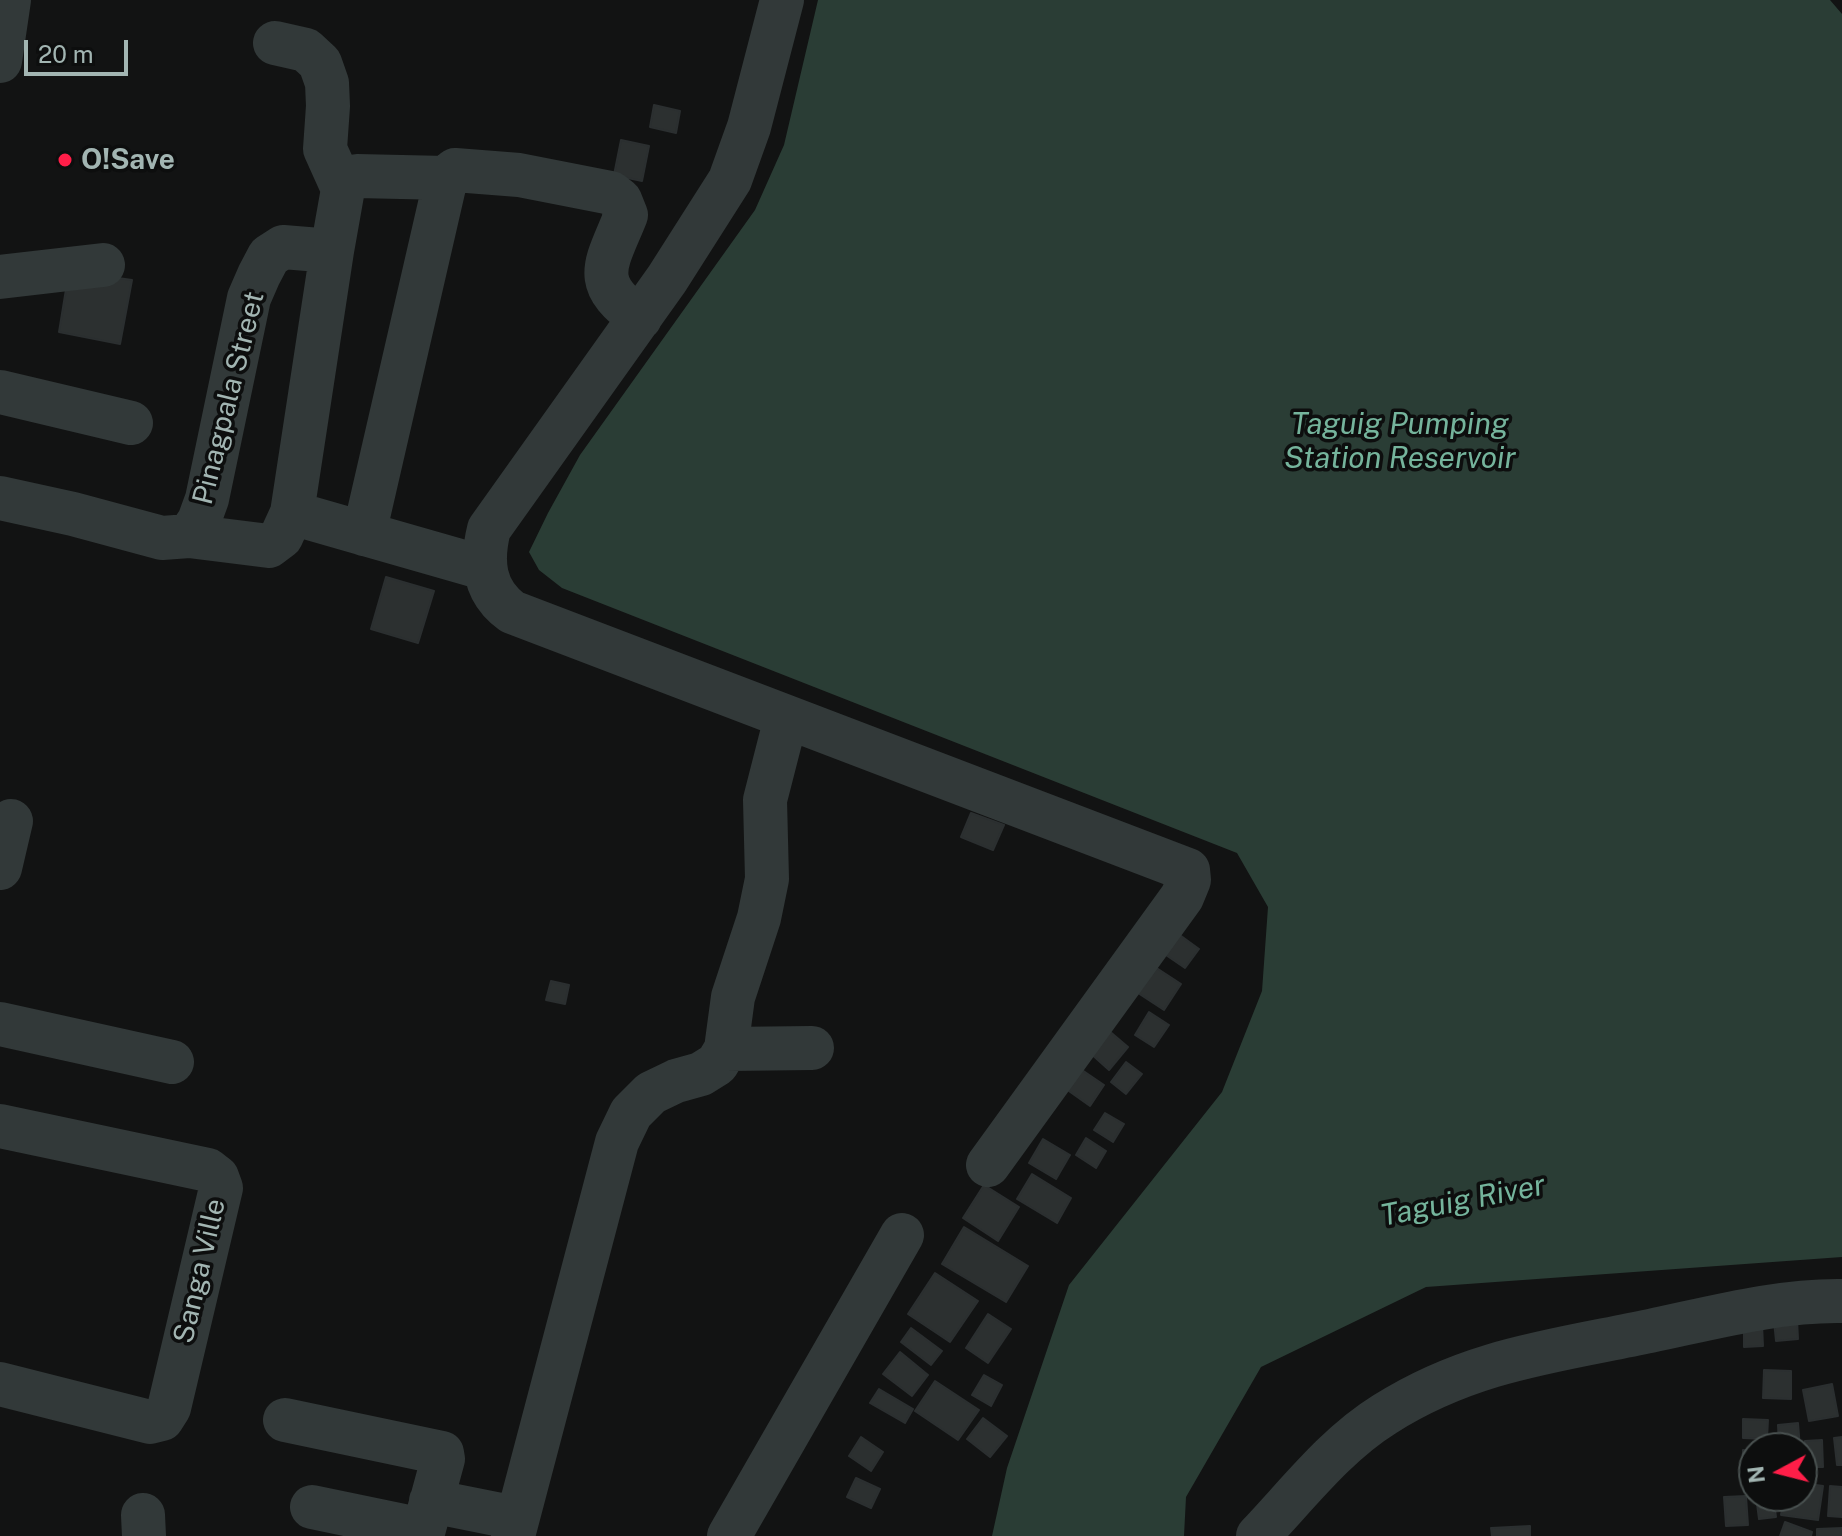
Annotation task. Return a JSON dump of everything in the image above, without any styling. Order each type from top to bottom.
[{"type":"street","points":[[0,61],[9,0]]},
{"type":"street","points":[[782,0],[749,127],[730,180],[640,318],[489,529],[483,550],[484,568],[499,602],[512,612],[1188,870],[1189,880],[1182,897],[988,1165]]},
{"type":"street","points":[[275,43],[306,50],[320,63],[327,83],[325,149],[343,189]]},
{"type":"street","points":[[364,534],[446,178],[455,170],[489,170],[611,193],[620,200],[626,215],[606,265],[606,285],[618,302],[640,318]]},
{"type":"street","points":[[189,536],[269,546],[281,537],[292,513],[332,251],[343,189],[347,182],[357,176],[446,178]]},
{"type":"street","name":"Pinagpala Street","points":[[0,498],[162,538],[189,536],[199,521],[207,499],[249,298],[259,275],[269,256],[283,247],[332,251]]},
{"type":"street","points":[[0,277],[103,265]]},
{"type":"street","points":[[0,392],[131,423]]},
{"type":"street","points":[[292,513],[484,568]]},
{"type":"street","points":[[312,1507],[426,1522],[514,1527],[617,1142],[631,1113],[651,1093],[701,1074],[717,1064],[726,1049],[733,997],[759,918],[767,879],[765,800],[786,718]]},
{"type":"street","points":[[0,868],[11,821]]},
{"type":"street","points":[[0,1024],[172,1062]]},
{"type":"street","points":[[726,1049],[812,1048]]},
{"type":"street","name":"Sanga Ville","points":[[0,1126],[208,1170],[217,1177],[221,1188],[169,1408],[162,1419],[150,1422],[0,1384]]},
{"type":"street","points":[[729,1536],[902,1235]]},
{"type":"street","points":[[1258,1536],[1345,1444],[1383,1415],[1461,1374],[1530,1353],[1741,1312],[1842,1301]]},
{"type":"street","points":[[285,1420],[439,1452],[443,1459],[426,1522]]},
{"type":"water","name":"Taguig Pumping Station Reservoir","points":[[818,0],[1830,0],[1842,14],[1842,1257],[1426,1287],[1261,1367],[1186,1497],[1184,1536],[992,1536],[1007,1468],[1069,1285],[1222,1092],[1262,991],[1268,907],[1237,853],[562,588],[539,570],[529,552],[580,455],[755,210],[784,145]]},
{"type":"building","points":[[654,105],[680,111],[676,133],[650,127]]},
{"type":"building","points":[[621,140],[649,146],[642,181],[614,175]]},
{"type":"building","points":[[69,271],[132,280],[120,344],[59,332]]},
{"type":"building","points":[[386,577],[434,591],[418,643],[371,629]]},
{"type":"building","points":[[971,813],[1004,825],[993,850],[961,837]]},
{"type":"building","points":[[1177,933],[1199,949],[1185,968],[1163,953]]},
{"type":"building","points":[[1155,967],[1181,984],[1164,1010],[1138,993]]},
{"type":"building","points":[[551,981],[569,985],[565,1004],[546,1000]]},
{"type":"building","points":[[1149,1012],[1169,1025],[1154,1047],[1135,1035]]},
{"type":"building","points":[[1108,1030],[1128,1047],[1109,1070],[1089,1052]]},
{"type":"building","points":[[1126,1062],[1142,1074],[1126,1094],[1111,1082]]},
{"type":"building","points":[[1079,1068],[1104,1085],[1090,1106],[1066,1089]]},
{"type":"building","points":[[1105,1113],[1124,1124],[1113,1142],[1094,1130]]},
{"type":"building","points":[[1086,1138],[1106,1151],[1096,1168],[1076,1155]]},
{"type":"building","points":[[1043,1139],[1070,1155],[1056,1179],[1029,1163]]},
{"type":"building","points":[[1032,1174],[1071,1198],[1057,1223],[1017,1199]]},
{"type":"building","points":[[984,1185],[1019,1207],[998,1241],[963,1218]]},
{"type":"building","points":[[964,1227],[1028,1266],[1006,1302],[942,1264]]},
{"type":"building","points":[[935,1273],[978,1301],[950,1342],[908,1314]]},
{"type":"building","points":[[988,1314],[1011,1329],[988,1363],[966,1348]]},
{"type":"building","points":[[1797,1319],[1798,1339],[1776,1341],[1774,1321]]},
{"type":"building","points":[[1744,1324],[1762,1324],[1763,1346],[1744,1347]]},
{"type":"building","points":[[911,1328],[942,1351],[931,1365],[901,1342]]},
{"type":"building","points":[[900,1352],[928,1375],[912,1396],[883,1374]]},
{"type":"building","points":[[1764,1370],[1791,1371],[1791,1399],[1763,1398]]},
{"type":"building","points":[[984,1375],[1002,1385],[991,1406],[972,1395]]},
{"type":"building","points":[[935,1381],[979,1410],[958,1440],[915,1411]]},
{"type":"building","points":[[1832,1384],[1838,1416],[1809,1421],[1803,1390]]},
{"type":"building","points":[[879,1389],[913,1409],[905,1423],[870,1403]]},
{"type":"building","points":[[983,1418],[1007,1436],[990,1457],[967,1439]]},
{"type":"building","points":[[1743,1419],[1768,1420],[1767,1432],[1743,1432]]},
{"type":"building","points":[[1798,1423],[1799,1432],[1778,1432],[1778,1425]]},
{"type":"building","points":[[861,1437],[883,1452],[871,1471],[849,1456]]},
{"type":"building","points":[[1842,1437],[1842,1465],[1837,1465],[1834,1438]]},
{"type":"building","points":[[1818,1440],[1822,1440],[1823,1467],[1818,1467]]},
{"type":"building","points":[[856,1478],[880,1489],[871,1508],[847,1497]]},
{"type":"building","points":[[1818,1485],[1823,1486],[1818,1520],[1781,1515],[1781,1512],[1818,1512]]},
{"type":"building","points":[[1830,1486],[1842,1487],[1842,1517],[1828,1516]]},
{"type":"building","points":[[1738,1496],[1738,1512],[1747,1512],[1748,1525],[1726,1526],[1724,1497]]},
{"type":"building","points":[[1758,1512],[1775,1512],[1776,1517],[1759,1519]]},
{"type":"building","points":[[1785,1522],[1812,1532],[1811,1536],[1780,1536]]},
{"type":"building","points":[[1530,1526],[1530,1536],[1492,1536],[1491,1528]]},
{"type":"building","points":[[1842,1528],[1842,1536],[1817,1536],[1817,1529]]},
{"type":"place","name":"O!Save","points":[[65,160]]},
{"type":"water label","name":"Taguig River","points":[[1463,1201]]}]
